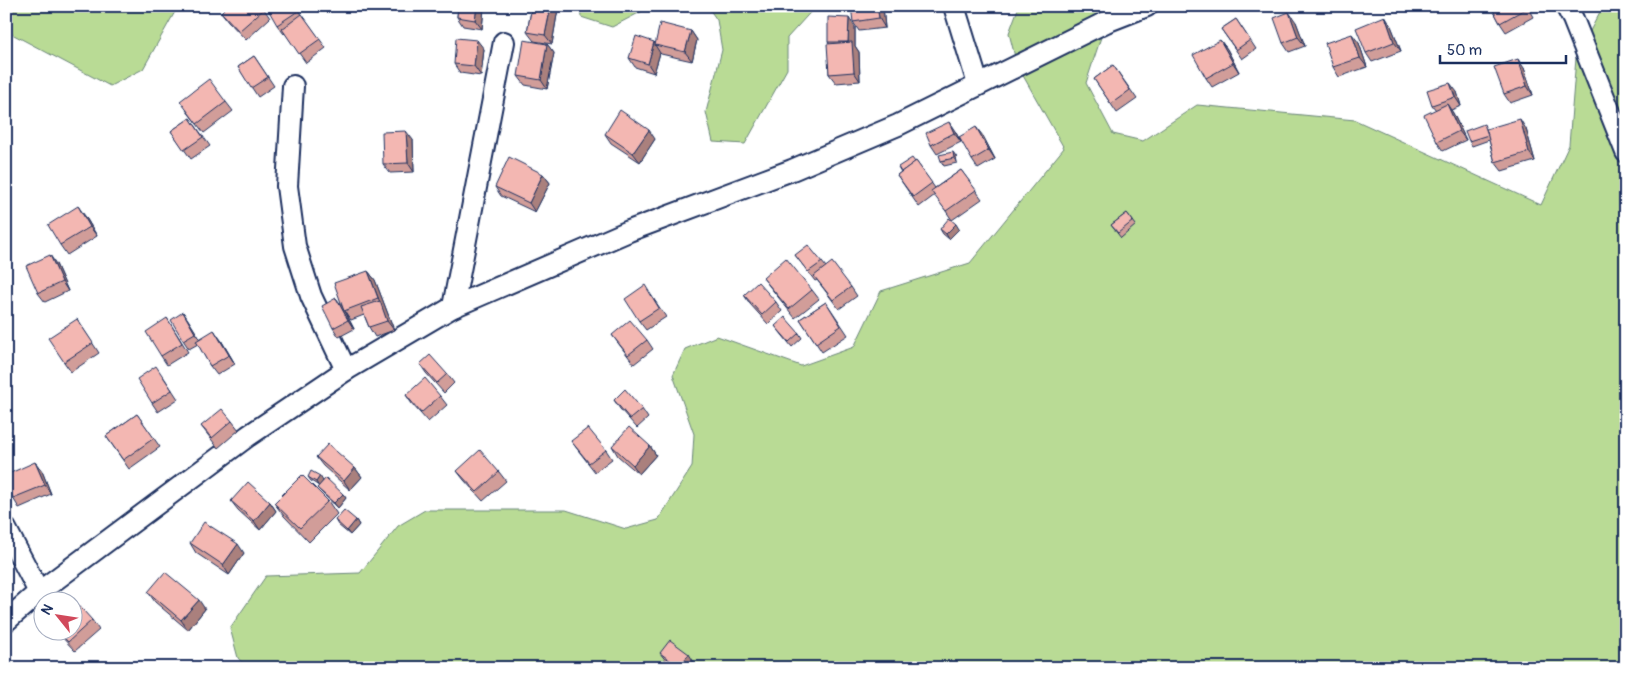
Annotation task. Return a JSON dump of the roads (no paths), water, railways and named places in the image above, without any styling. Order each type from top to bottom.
[{"type":"street","points":[[954,6],[978,84]]},
{"type":"street","points":[[6,529],[39,592],[248,436],[346,370],[453,307],[628,230],[818,159],[898,125],[1106,22],[1147,6]]},
{"type":"street","points":[[1566,6],[1573,19],[1626,152]]},
{"type":"street","points":[[453,307],[504,42]]},
{"type":"street","points":[[293,86],[287,186],[295,246],[311,296],[346,370]]},
{"type":"street","points":[[6,621],[32,598]]}]
